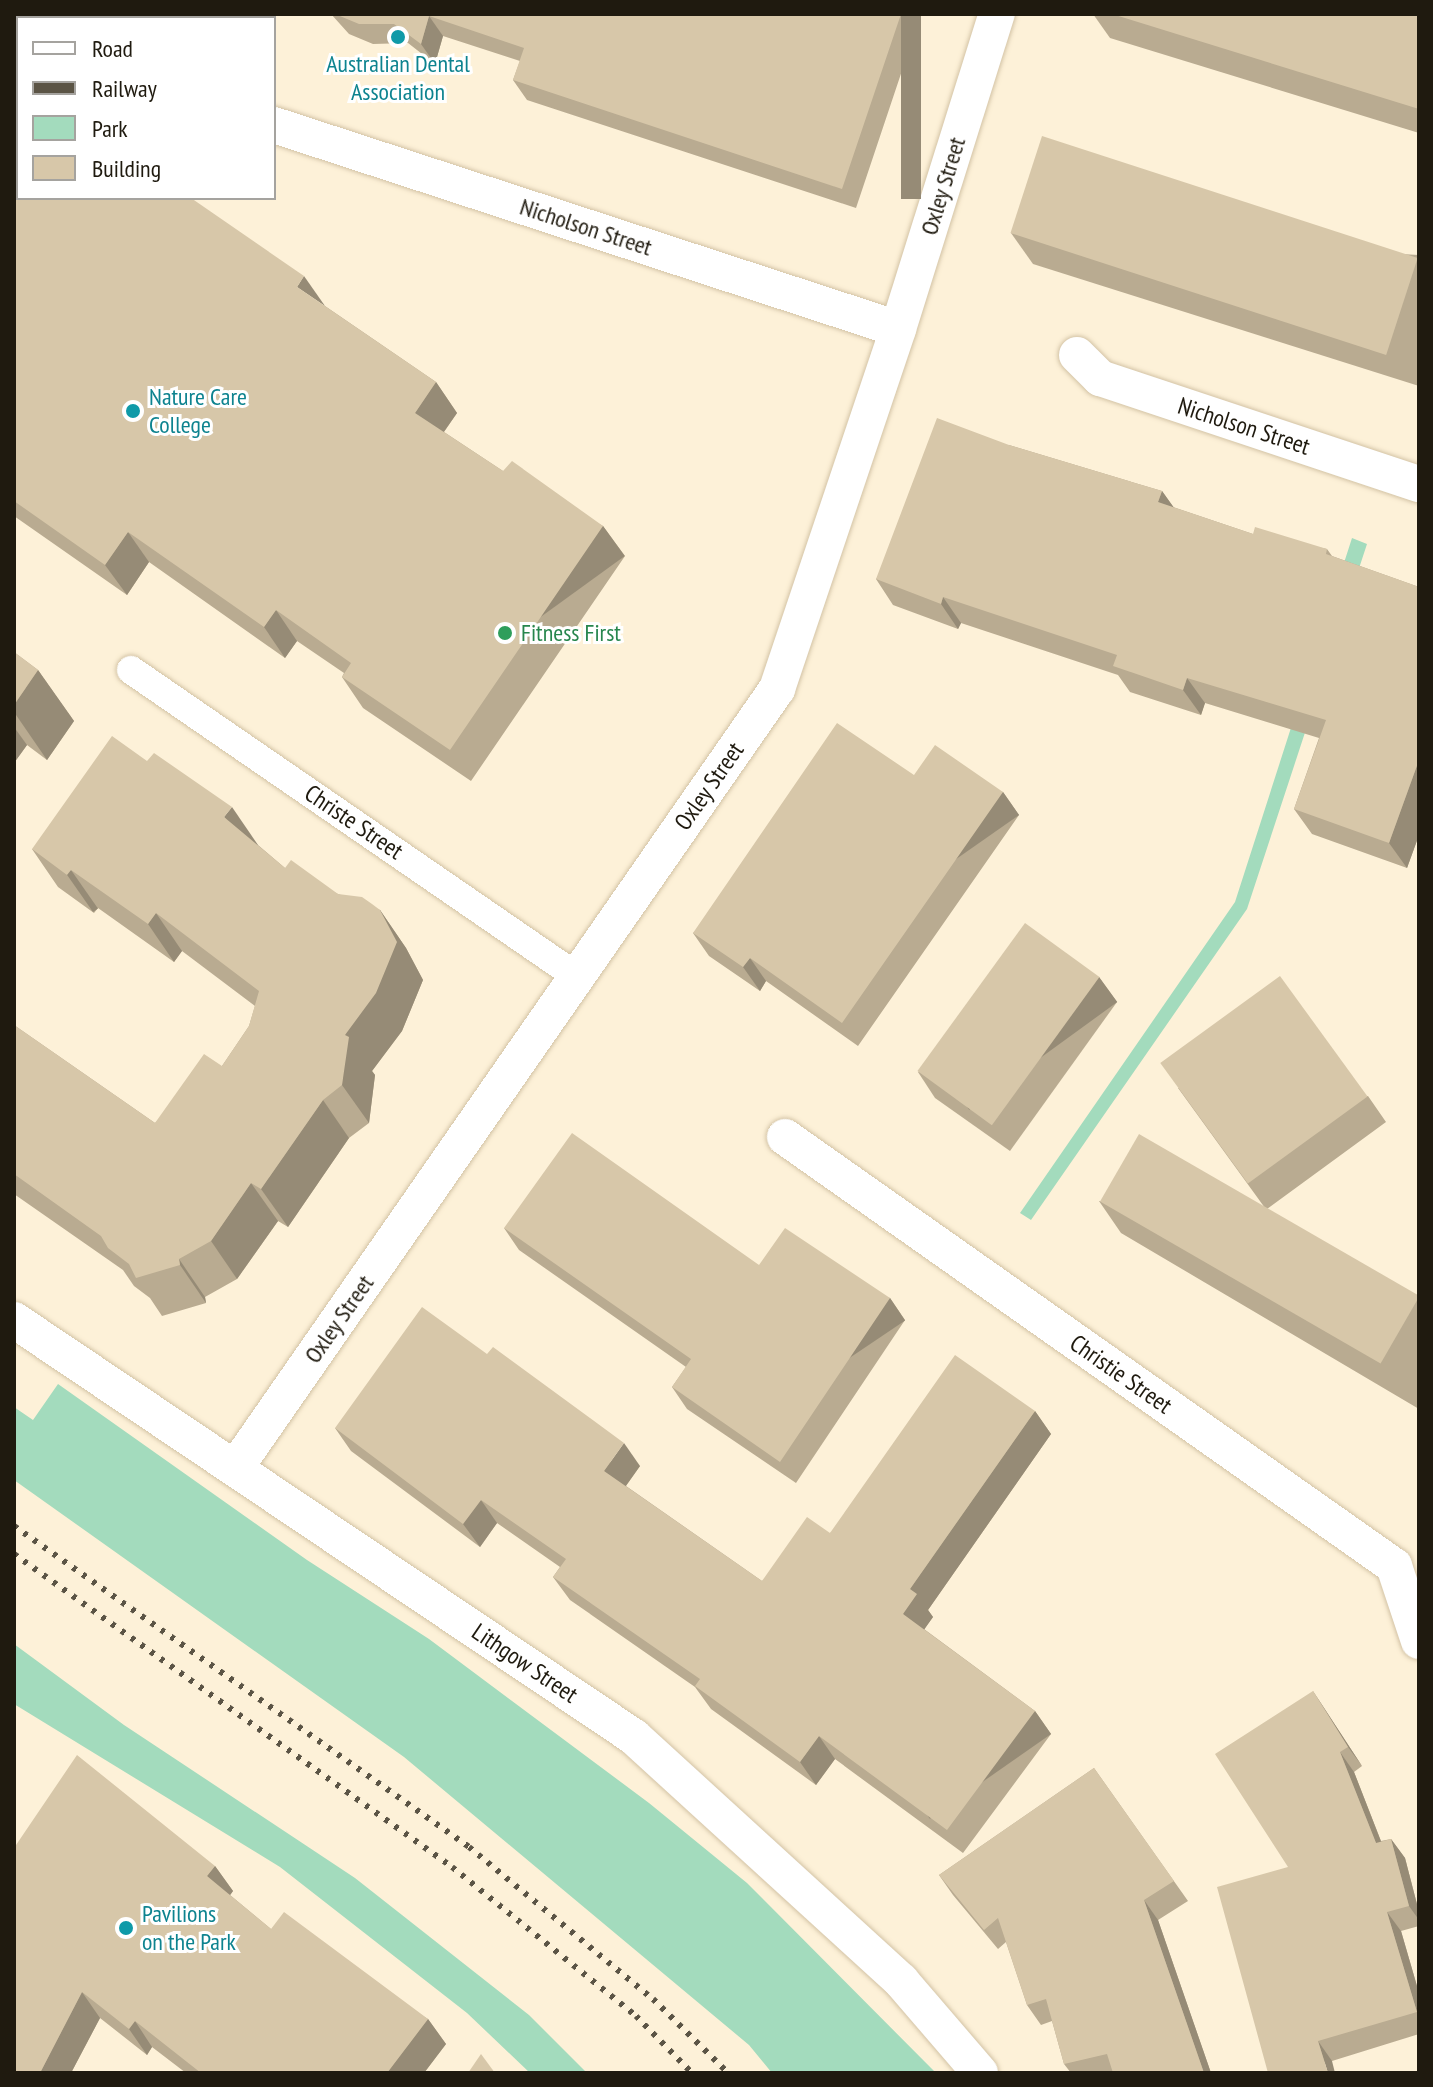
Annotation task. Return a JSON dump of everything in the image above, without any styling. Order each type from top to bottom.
[{"type":"street","name":"Oxley Street","points":[[236,1467],[777,689],[898,329],[997,14]]},
{"type":"street","name":"Nicholson Street","points":[[276,126],[898,329]]},
{"type":"street","name":"Nicholson Street","points":[[1077,355],[1100,378],[1419,484]]},
{"type":"street","name":"Christe Street","points":[[131,670],[576,976]]},
{"type":"street","name":"Christie Street","points":[[785,1137],[1394,1566],[1419,1641]]},
{"type":"street","name":"Lithgow Street","points":[[14,1320],[634,1737],[901,1981],[980,2073]]},
{"type":"green space","points":[[1352,538],[1367,544],[1247,909],[1031,1220],[1020,1213],[1235,902]]},
{"type":"green space","points":[[58,1384],[307,1560],[429,1639],[649,1803],[747,1883],[936,2073],[772,2073],[749,2045],[404,1757],[14,1480],[14,1407],[33,1420]]},
{"type":"green space","points":[[14,1644],[124,1725],[355,1878],[529,2015],[587,2073],[530,2073],[467,2013],[280,1867],[14,1704]]},
{"type":"building","points":[[335,14],[901,14],[842,189],[513,80],[524,48],[429,16],[421,44],[394,24],[359,24]]},
{"type":"building","points":[[1112,14],[1419,14],[1419,109]]},
{"type":"building","points":[[1042,136],[1418,258],[1386,355],[1010,233]]},
{"type":"building","points":[[14,139],[16,200],[194,200],[304,276],[297,287],[436,382],[415,413],[503,471],[512,461],[603,526],[450,750],[342,677],[351,663],[276,610],[264,627],[128,532],[105,565],[14,501]]},
{"type":"building","points":[[937,418],[1009,445],[1162,491],[1158,502],[1253,534],[1255,527],[1327,549],[1326,554],[1419,587],[1419,760],[1389,843],[1294,809],[1326,720],[1187,678],[1183,690],[1113,666],[1117,655],[943,597],[941,604],[876,579]]},
{"type":"building","points":[[14,652],[38,670],[14,705]]},
{"type":"building","points":[[837,723],[914,775],[935,745],[1003,792],[842,1023],[750,958],[743,967],[693,933]]},
{"type":"building","points":[[112,736],[147,761],[154,753],[232,807],[224,817],[285,868],[291,860],[338,894],[362,897],[372,904],[380,910],[397,942],[376,993],[345,1035],[349,1037],[342,1085],[323,1100],[261,1189],[251,1183],[211,1241],[179,1259],[180,1265],[136,1278],[129,1264],[108,1248],[101,1236],[14,1174],[14,1025],[155,1123],[204,1054],[222,1066],[249,1026],[259,991],[156,913],[148,924],[71,870],[67,875],[32,849]]},
{"type":"building","points":[[1025,923],[1099,977],[992,1125],[917,1071]]},
{"type":"building","points":[[1280,976],[1368,1097],[1248,1184],[1160,1063]]},
{"type":"building","points":[[572,1133],[759,1265],[785,1228],[890,1298],[780,1462],[672,1387],[691,1359],[504,1228]]},
{"type":"building","points":[[1139,1134],[1419,1296],[1381,1364],[1100,1202]]},
{"type":"building","points":[[422,1307],[487,1354],[493,1347],[624,1443],[604,1471],[762,1581],[807,1517],[830,1533],[955,1355],[1035,1411],[910,1589],[917,1594],[903,1614],[1035,1711],[947,1830],[819,1736],[800,1762],[695,1686],[700,1679],[553,1577],[566,1559],[481,1500],[463,1524],[335,1428]]},
{"type":"building","points":[[1313,1691],[1348,1747],[1340,1752],[1376,1843],[1391,1839],[1409,1906],[1387,1912],[1417,2012],[1318,2041],[1328,2073],[1268,2073],[1217,1887],[1288,1867],[1215,1754]]},
{"type":"building","name":"Pavilions on the Park","points":[[77,1755],[215,1866],[207,1876],[271,1929],[284,1912],[428,2019],[387,2073],[201,2073],[135,2021],[129,2029],[82,1992],[40,2073],[14,2073],[14,1848]]},
{"type":"building","points":[[1094,1768],[1174,1881],[1144,1900],[1204,2073],[1113,2073],[1107,2054],[1064,2064],[1046,1999],[1027,2005],[998,1918],[984,1930],[939,1875]]},
{"type":"building","points":[[481,2054],[495,2073],[468,2073]]},
{"type":"railway","points":[[14,1526],[469,1847],[653,1999],[728,2073]]},
{"type":"railway","points":[[14,1554],[452,1867],[636,2016],[692,2073]]},
{"type":"place","name":"Australian Dental Association","points":[[398,37]]},
{"type":"place","name":"Nature Care College","points":[[133,411]]},
{"type":"place","name":"Fitness First","points":[[505,633]]},
{"type":"place","name":"Pavilions on the Park","points":[[126,1928]]}]
